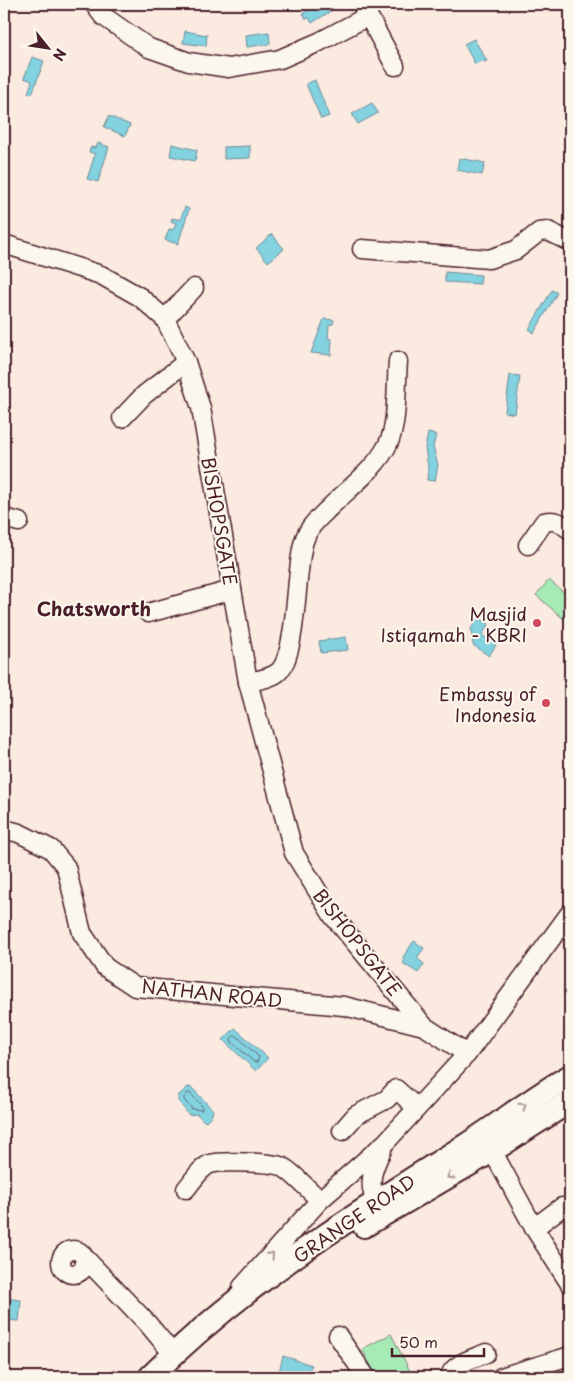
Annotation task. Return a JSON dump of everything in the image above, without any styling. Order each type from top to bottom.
[{"type":"main road","name":"GRANGE ROAD","points":[[168,1377],[206,1339],[290,1268],[488,1143],[570,1076]]},
{"type":"main road","name":"GRANGE ROAD","points":[[150,1377],[215,1317],[374,1198],[488,1143],[570,1100]]},
{"type":"street","points":[[94,4],[104,16],[149,48],[189,62],[229,68],[280,59],[319,42],[365,10],[395,66]]},
{"type":"street","points":[[362,249],[489,259],[516,250],[539,232],[548,231],[570,242]]},
{"type":"street","name":"BISHOPSGATE","points":[[4,244],[101,275],[140,297],[165,319],[186,362],[201,408],[248,682],[294,853],[333,916],[424,1026]]},
{"type":"street","points":[[165,319],[194,288]]},
{"type":"street","points":[[248,682],[278,673],[284,664],[289,650],[297,594],[299,556],[304,538],[314,523],[379,459],[389,443],[393,431],[398,361]]},
{"type":"street","points":[[122,418],[144,395],[186,362]]},
{"type":"street","points":[[528,545],[544,522],[558,521],[570,530]]},
{"type":"street","points":[[148,613],[232,590]]},
{"type":"street","name":"NATHAN ROAD","points":[[4,829],[19,833],[51,849],[66,867],[82,933],[105,967],[135,986],[344,1006],[424,1026],[467,1054]]},
{"type":"street","points":[[215,1317],[320,1200],[385,1143],[467,1054],[570,913]]},
{"type":"street","points":[[444,1038],[482,1034]]},
{"type":"street","points":[[342,1131],[356,1115],[391,1094],[413,1113]]},
{"type":"street","points":[[374,1198],[370,1182],[372,1172],[385,1143]]},
{"type":"street","points":[[488,1143],[534,1228],[570,1284]]},
{"type":"street","points":[[186,1189],[203,1168],[211,1164],[266,1163],[277,1164],[286,1169],[320,1200]]},
{"type":"street","points":[[344,1179],[358,1179],[374,1198]]},
{"type":"street","points":[[534,1228],[562,1207]]},
{"type":"street","points":[[84,1257],[148,1324],[173,1354]]},
{"type":"street","points":[[338,1336],[366,1377]]},
{"type":"street","points":[[450,1377],[450,1373],[454,1368],[486,1353]]},
{"type":"street","points":[[501,1377],[570,1356]]},
{"type":"green space","points":[[549,580],[570,598],[570,617],[566,621],[536,595]]},
{"type":"green space","points":[[391,1334],[413,1377],[377,1377],[362,1349]]},
{"type":"water","points":[[321,4],[327,4],[331,11],[312,23],[309,18],[306,19],[303,13]]},
{"type":"water","points":[[185,31],[207,35],[206,46],[183,43]]},
{"type":"water","points":[[269,32],[270,44],[247,47],[246,35]]},
{"type":"water","points":[[474,39],[487,61],[484,62],[483,60],[475,64],[464,44]]},
{"type":"water","points":[[32,57],[44,61],[32,94],[28,93],[32,81],[24,78]]},
{"type":"water","points":[[315,80],[329,116],[321,119],[306,84]]},
{"type":"water","points":[[372,103],[378,113],[358,124],[352,114]]},
{"type":"water","points":[[109,116],[130,125],[125,136],[104,127]]},
{"type":"water","points":[[98,143],[109,147],[98,182],[87,179],[95,154],[89,152],[91,147],[96,148]]},
{"type":"water","points":[[172,144],[197,150],[195,161],[170,156]]},
{"type":"water","points":[[250,146],[250,158],[224,159],[224,147]]},
{"type":"water","points":[[459,158],[485,163],[482,175],[457,170]]},
{"type":"water","points":[[185,207],[189,209],[178,244],[165,240],[169,229],[173,230],[176,223],[171,221],[172,218],[180,220]]},
{"type":"water","points":[[272,234],[284,249],[268,262],[256,248]]},
{"type":"water","points":[[445,272],[481,275],[480,284],[445,282]]},
{"type":"water","points":[[552,290],[557,293],[534,333],[529,329]]},
{"type":"water","points":[[324,319],[334,320],[333,324],[329,325],[328,338],[332,339],[331,355],[311,353]]},
{"type":"water","points":[[510,375],[520,376],[515,414],[505,412]]},
{"type":"water","points":[[428,433],[436,435],[433,447],[438,465],[435,481],[427,480],[428,467],[425,448]]},
{"type":"water","points":[[478,617],[489,624],[482,635],[496,645],[489,656],[473,645],[471,629]]},
{"type":"water","points":[[346,637],[348,650],[321,653],[319,641]]},
{"type":"water","points":[[414,941],[424,948],[417,958],[424,964],[418,973],[404,964],[403,957]]},
{"type":"water","points":[[235,1028],[268,1058],[256,1071],[223,1040]]},
{"type":"water","points":[[188,1087],[192,1088],[213,1110],[212,1115],[205,1122],[197,1114],[189,1115],[178,1101],[178,1096]]},
{"type":"water","points":[[4,1298],[21,1300],[19,1321],[4,1320]]},
{"type":"water","points":[[283,1356],[312,1365],[305,1377],[274,1377],[280,1368]]},
{"type":"place","name":"Masjid Istiqamah - KBRI","points":[[537,623]]},
{"type":"place","name":"Embassy of Indonesia","points":[[546,703]]},
{"type":"district","name":"Chatsworth","points":[[94,608]]}]
